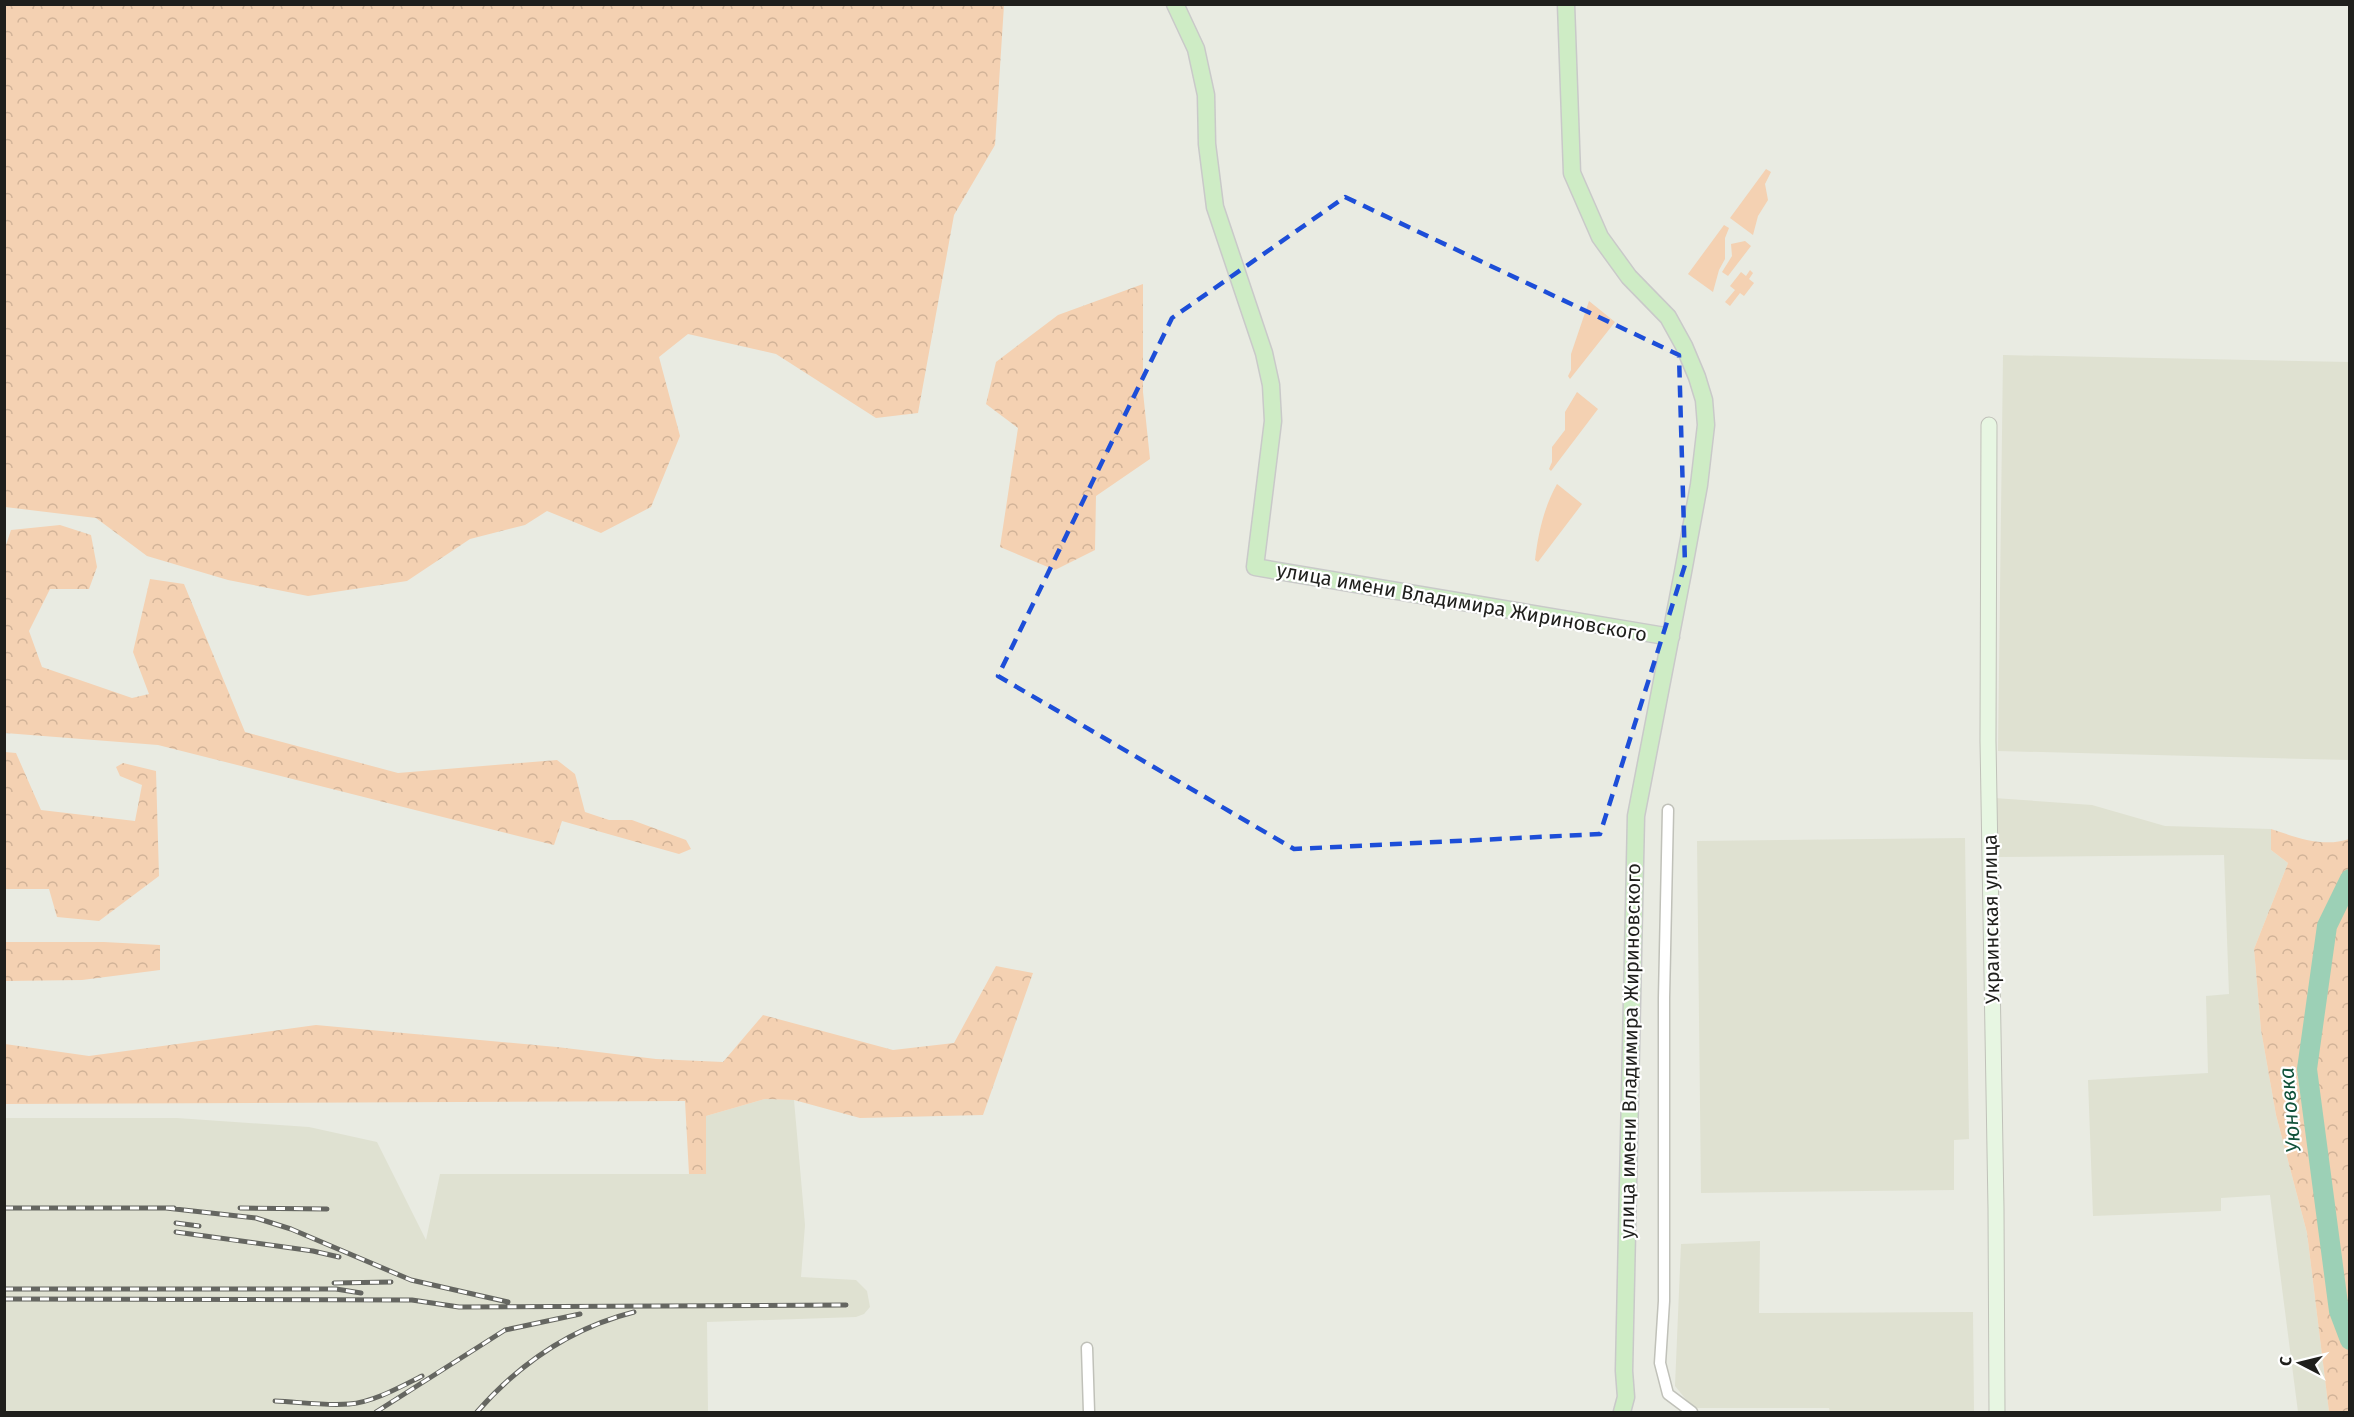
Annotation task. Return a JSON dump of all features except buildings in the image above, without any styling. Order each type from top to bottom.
[{"type":"main road","name":"улица имени Владимира Жириновского","points":[[1176,4],[1196,49],[1206,95],[1207,144],[1215,207],[1264,353],[1271,385],[1273,421],[1255,567],[1671,637]]},
{"type":"main road","name":"улица имени Владимира Жириновского","points":[[1566,4],[1572,173],[1600,237],[1629,277],[1668,317],[1697,377],[1704,400],[1706,425],[1699,485],[1635,816],[1624,1371],[1626,1407]]},
{"type":"main road","name":"Украинская улица","points":[[1989,425],[1989,850],[1996,1208],[1997,1413]]},
{"type":"street","points":[[1668,810],[1664,998],[1664,1301],[1660,1363],[1668,1394],[1692,1413]]},
{"type":"street","points":[[1087,1348],[1089,1413]]},
{"type":"highlighted area","points":[[1345,197],[1679,355],[1685,565],[1600,834],[1294,849],[998,676],[1172,318]]},
{"type":"shaded area","points":[[2003,355],[2349,362],[2349,760],[1998,751]]},
{"type":"shaded area","points":[[1994,798],[2092,805],[2165,826],[2271,829],[2271,850],[2288,863],[2254,949],[2261,1030],[2276,1115],[2307,1233],[2329,1412],[2298,1412],[2270,1195],[2221,1198],[2221,1211],[2093,1216],[2088,1080],[2208,1073],[2206,996],[2229,994],[2224,855],[1997,857]]},
{"type":"shaded area","points":[[1965,838],[1969,1139],[1954,1140],[1954,1190],[1701,1193],[1697,841]]},
{"type":"shaded area","points":[[765,1099],[794,1100],[805,1225],[801,1277],[856,1280],[867,1291],[870,1307],[864,1314],[856,1317],[707,1322],[708,1412],[5,1412],[5,1118],[177,1118],[309,1127],[377,1142],[426,1240],[440,1174],[705,1174],[706,1116]]},
{"type":"shaded area","points":[[1760,1241],[1759,1313],[1973,1312],[1974,1412],[1830,1412],[1829,1408],[1693,1408],[1675,1386],[1681,1244]]},
{"type":"green space","points":[[5,4],[1004,5],[995,145],[954,215],[918,413],[876,418],[776,354],[688,334],[659,357],[680,436],[651,507],[601,533],[547,511],[525,525],[470,539],[407,581],[308,596],[228,580],[147,556],[96,518],[5,507]]},
{"type":"green space","points":[[1766,169],[1771,172],[1765,184],[1768,200],[1758,216],[1753,235],[1730,218]]},
{"type":"green space","points":[[1724,225],[1729,228],[1725,238],[1725,259],[1719,270],[1713,292],[1688,274]]},
{"type":"green space","points":[[1745,241],[1751,246],[1728,276],[1722,272],[1732,256],[1731,244]]},
{"type":"green space","points":[[1750,270],[1753,273],[1749,279],[1754,283],[1744,296],[1740,293],[1730,306],[1725,302],[1735,290],[1730,286],[1741,272],[1746,276]]},
{"type":"green space","points":[[1143,284],[1143,392],[1150,459],[1096,496],[1095,550],[1055,570],[1000,547],[1018,428],[986,404],[996,362],[1058,315]]},
{"type":"green space","points":[[1589,301],[1615,322],[1570,379],[1568,376],[1571,370],[1571,354]]},
{"type":"green space","points":[[1577,392],[1598,409],[1551,471],[1549,469],[1552,462],[1552,447],[1565,430],[1565,412]]},
{"type":"green space","points":[[1557,484],[1582,504],[1538,562],[1535,560],[1540,531],[1548,502]]},
{"type":"green space","points":[[60,525],[91,535],[97,567],[89,589],[50,589],[29,631],[42,667],[132,698],[149,694],[133,652],[150,579],[184,584],[245,732],[398,773],[557,760],[575,774],[585,812],[609,820],[632,820],[686,840],[691,849],[679,854],[562,821],[554,845],[158,745],[5,733],[5,548],[11,530]]},
{"type":"green space","points":[[5,752],[16,753],[41,810],[135,821],[142,785],[120,776],[116,767],[123,763],[156,771],[159,876],[99,921],[57,917],[49,889],[5,889]]},
{"type":"green space","points":[[2271,829],[2319,842],[2349,839],[2349,1412],[2329,1412],[2307,1233],[2276,1115],[2261,1030],[2254,949],[2288,863],[2271,850]]},
{"type":"green space","points":[[4,942],[104,942],[160,945],[160,970],[82,980],[5,981]]},
{"type":"green space","points":[[996,966],[1033,973],[983,1115],[860,1118],[794,1100],[765,1099],[706,1116],[706,1174],[689,1174],[685,1101],[5,1104],[5,1044],[89,1056],[316,1025],[557,1047],[656,1059],[723,1062],[763,1015],[893,1050],[954,1043]]},
{"type":"waterway","name":"Уюновка","points":[[2350,879],[2327,926],[2307,1069],[2339,1311],[2350,1340]]},
{"type":"railway","points":[[4,1208],[174,1208]]},
{"type":"railway","points":[[166,1208],[256,1218],[291,1229],[411,1280],[508,1302]]},
{"type":"railway","points":[[240,1208],[327,1209]]},
{"type":"railway","points":[[176,1223],[199,1226]]},
{"type":"railway","points":[[176,1232],[313,1251],[339,1257]]},
{"type":"railway","points":[[334,1283],[391,1282]]},
{"type":"railway","points":[[4,1289],[336,1289],[361,1293]]},
{"type":"railway","points":[[4,1299],[412,1300],[459,1307],[846,1305]]},
{"type":"railway","points":[[477,1412],[510,1378],[548,1350],[589,1328],[634,1312]]},
{"type":"railway","points":[[376,1412],[505,1330],[580,1314]]},
{"type":"railway","points":[[275,1401],[331,1405],[358,1403],[387,1393],[422,1376]]}]
